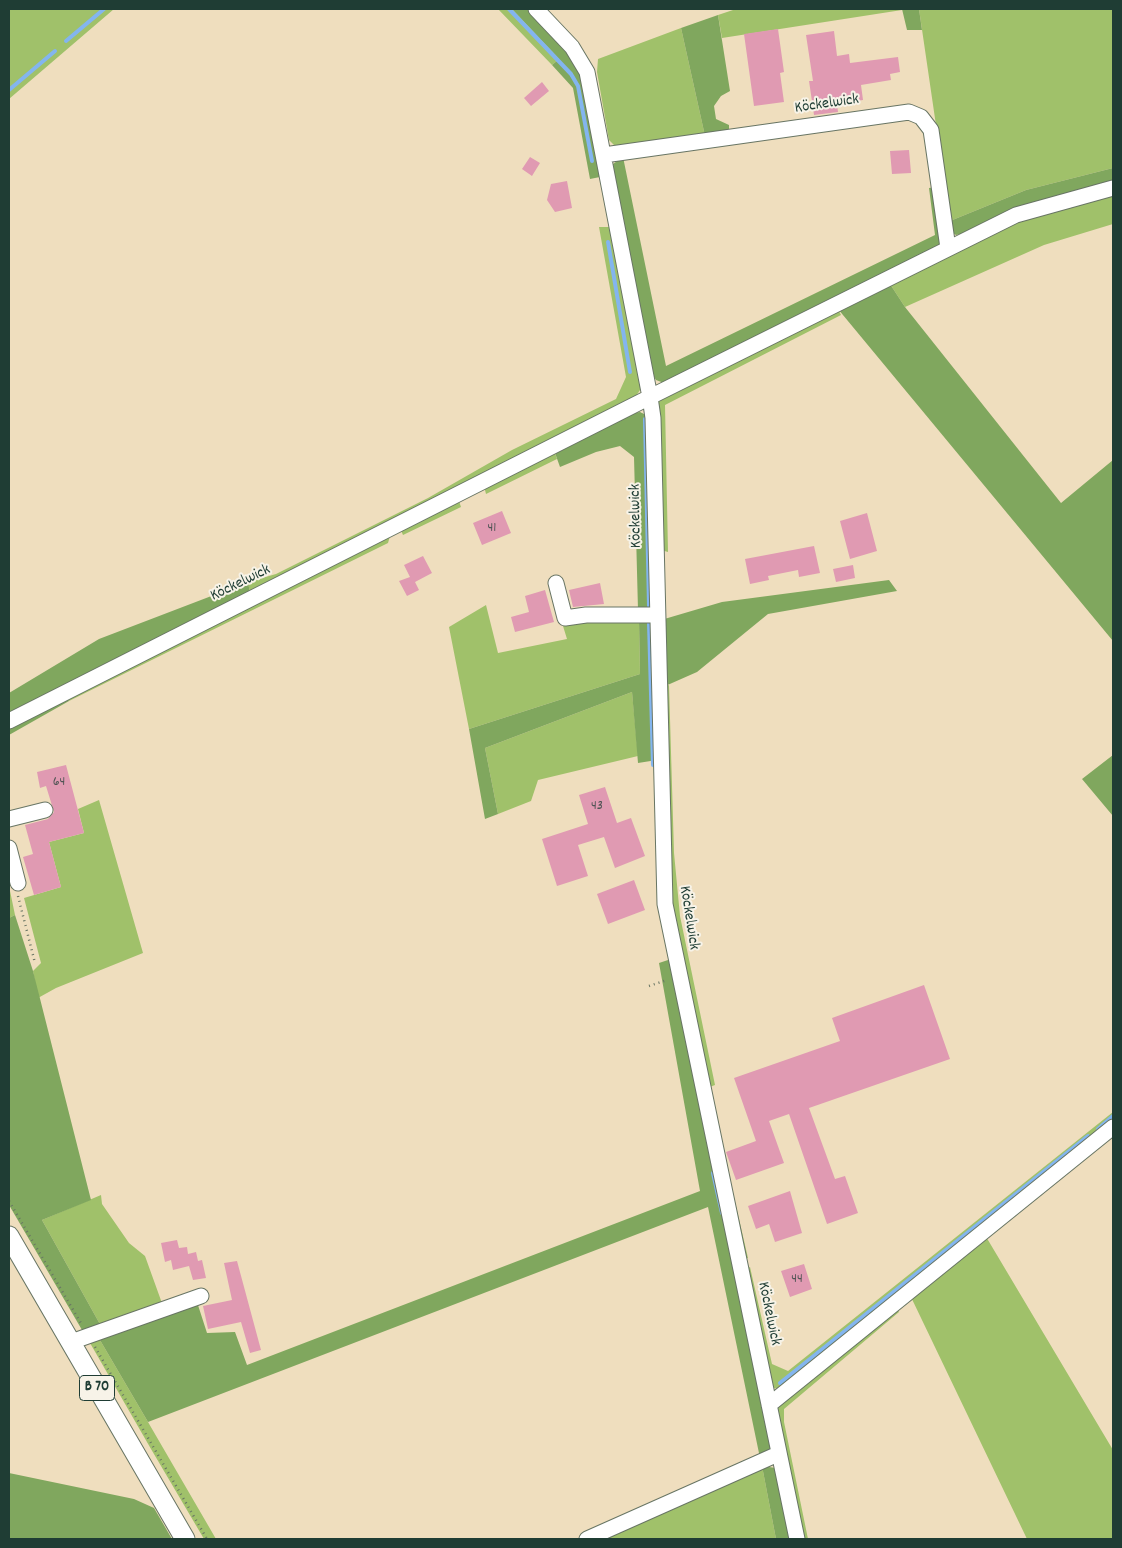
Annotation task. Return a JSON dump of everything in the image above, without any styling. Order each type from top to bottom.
[{"type":"main road","name":"B 70","points":[[9,1236],[185,1539]]},
{"type":"street","name":"Köckelwick","points":[[536,9],[572,47],[583,62],[591,89],[650,397],[653,418],[656,615],[665,904],[797,1539]]},
{"type":"street","name":"Köckelwick","points":[[604,155],[909,112],[921,117],[931,130],[948,248]]},
{"type":"street","name":"Köckelwick","points":[[9,721],[650,397],[1016,215],[1113,188]]},
{"type":"street","points":[[556,582],[565,618],[586,615],[656,615]]},
{"type":"street","points":[[9,819],[44,810]]},
{"type":"street","points":[[9,848],[18,883]]},
{"type":"street","points":[[769,1404],[1113,1127]]},
{"type":"street","points":[[71,1342],[201,1296]]},
{"type":"street","points":[[587,1539],[778,1454]]},
{"type":"path","points":[[18,883],[18,897],[36,963]]},
{"type":"path","points":[[649,986],[680,976]]},
{"type":"path","points":[[9,1201],[206,1539]]},
{"type":"green space","points":[[9,9],[114,9],[9,99]]},
{"type":"green space","points":[[498,9],[512,9],[559,59],[552,65]]},
{"type":"green space","points":[[512,9],[530,9],[566,47],[581,70],[600,177],[590,179],[573,88],[552,65],[559,59]]},
{"type":"green space","points":[[736,9],[902,10],[722,38],[718,15]]},
{"type":"green space","points":[[902,9],[919,9],[922,30],[907,30]]},
{"type":"green space","points":[[919,9],[1113,9],[1113,168],[1026,190],[950,221]]},
{"type":"green space","points":[[718,15],[730,91],[721,96],[714,106],[716,119],[729,125],[729,132],[705,136],[681,28]]},
{"type":"green space","points":[[681,28],[705,136],[617,148],[609,140],[597,72],[598,59]]},
{"type":"green space","points":[[623,157],[666,366],[935,235],[929,188],[936,187],[942,235],[939,245],[664,383],[656,380],[651,372],[624,237],[613,164]]},
{"type":"green space","points":[[1113,168],[1113,183],[965,233],[956,235],[951,232],[950,221],[1026,190]]},
{"type":"green space","points":[[1113,194],[1113,224],[1044,245],[905,307],[890,284],[1003,227],[1087,200]]},
{"type":"green space","points":[[599,227],[609,227],[615,237],[641,384],[636,396],[250,593],[248,582],[276,574],[428,498],[512,450],[616,399],[626,377]]},
{"type":"green space","points":[[890,284],[905,307],[1061,503],[1113,460],[1113,641],[838,309]]},
{"type":"green space","points":[[838,309],[841,315],[665,405],[668,552],[661,550],[658,400]]},
{"type":"green space","points":[[640,412],[646,415],[653,610],[638,610],[634,457],[620,446],[596,452],[560,467],[555,453],[633,413]]},
{"type":"green space","points":[[555,453],[557,459],[486,494],[484,486]]},
{"type":"green space","points":[[459,501],[461,507],[403,535],[400,528]]},
{"type":"green space","points":[[390,536],[388,543],[69,701],[67,696]]},
{"type":"green space","points":[[889,580],[897,591],[768,614],[697,672],[663,687],[661,620],[722,602]]},
{"type":"green space","points":[[248,582],[250,593],[9,714],[9,693],[99,639]]},
{"type":"green space","points":[[486,605],[498,653],[567,639],[563,626],[586,620],[639,621],[640,674],[469,729],[449,627]]},
{"type":"green space","points":[[639,621],[653,621],[657,760],[638,763],[632,692],[485,748],[498,814],[485,819],[469,729],[640,674]]},
{"type":"green space","points":[[669,685],[674,853],[680,916],[715,1085],[707,1088],[673,922],[663,687]]},
{"type":"green space","points":[[632,692],[638,756],[538,780],[531,801],[498,814],[485,748]]},
{"type":"green space","points":[[67,696],[69,701],[9,735],[9,727]]},
{"type":"green space","points":[[1113,755],[1113,816],[1082,779]]},
{"type":"green space","points":[[99,800],[143,953],[56,988],[38,998],[33,971],[41,963],[24,898],[61,887],[49,842],[84,833],[78,809]]},
{"type":"green space","points":[[9,886],[15,915],[9,918]]},
{"type":"green space","points":[[15,915],[33,971],[91,1200],[42,1220],[101,1326],[82,1330],[9,1205],[9,918]]},
{"type":"green space","points":[[671,959],[773,1449],[760,1458],[708,1207],[148,1422],[97,1335],[197,1302],[207,1333],[235,1332],[247,1365],[700,1191],[659,963]]},
{"type":"green space","points":[[1113,1112],[1113,1123],[779,1389],[773,1388],[748,1268],[750,1267],[772,1364],[788,1371]]},
{"type":"green space","points":[[730,1180],[748,1258],[744,1259],[726,1181]]},
{"type":"green space","points":[[101,1195],[102,1204],[129,1243],[145,1256],[163,1306],[101,1326],[42,1220]]},
{"type":"green space","points":[[985,1235],[1113,1450],[1113,1539],[1027,1539],[910,1295]]},
{"type":"green space","points":[[896,1307],[899,1312],[784,1409],[784,1422],[808,1539],[801,1539],[776,1407]]},
{"type":"green space","points":[[97,1335],[216,1539],[204,1539],[151,1449],[90,1343]]},
{"type":"green space","points":[[762,1466],[776,1539],[601,1539]]},
{"type":"green space","points":[[762,1466],[776,1468],[791,1539],[776,1539]]},
{"type":"green space","points":[[9,1473],[134,1499],[154,1508],[172,1539],[9,1539]]},
{"type":"building","points":[[778,29],[784,72],[780,73],[784,102],[754,106],[744,34]]},
{"type":"building","points":[[834,31],[837,56],[849,54],[850,63],[898,57],[900,72],[890,74],[891,80],[861,85],[863,100],[837,104],[838,112],[814,115],[809,81],[813,81],[806,35]]},
{"type":"building","points":[[542,82],[549,91],[531,106],[524,98]]},
{"type":"building","points":[[909,150],[911,173],[892,174],[890,151]]},
{"type":"building","points":[[530,157],[540,163],[532,176],[522,169]]},
{"type":"building","points":[[567,181],[572,208],[555,212],[547,200],[551,184]]},
{"type":"building","points":[[502,511],[511,533],[482,545],[473,523]]},
{"type":"building","points":[[867,513],[877,551],[850,559],[840,521]]},
{"type":"building","points":[[814,546],[820,573],[799,577],[798,570],[768,576],[769,580],[750,584],[745,559]]},
{"type":"building","points":[[423,556],[432,573],[415,582],[419,590],[407,596],[399,581],[410,577],[404,565]]},
{"type":"building","points":[[853,565],[855,578],[836,582],[833,569]]},
{"type":"building","points":[[600,583],[604,604],[573,607],[569,590]]},
{"type":"building","points":[[545,590],[554,622],[515,632],[511,617],[529,612],[525,596]]},
{"type":"building","points":[[66,765],[84,833],[49,842],[61,887],[34,895],[23,857],[33,854],[25,825],[48,819],[54,812],[46,786],[40,788],[37,772]]},
{"type":"building","points":[[605,787],[617,823],[631,818],[645,856],[615,868],[604,837],[578,845],[588,876],[557,886],[542,839],[588,824],[579,795]]},
{"type":"building","points":[[634,880],[645,910],[608,924],[597,894]]},
{"type":"building","points":[[924,985],[950,1059],[809,1108],[835,1179],[845,1176],[858,1213],[827,1224],[789,1114],[769,1121],[784,1163],[736,1180],[726,1152],[756,1141],[734,1078],[840,1041],[832,1018]]},
{"type":"building","points":[[790,1191],[802,1233],[775,1242],[769,1224],[756,1229],[748,1206]]},
{"type":"building","points":[[177,1240],[179,1248],[187,1247],[188,1254],[196,1252],[198,1261],[202,1260],[206,1278],[193,1280],[189,1266],[173,1270],[171,1260],[165,1262],[161,1243]]},
{"type":"building","points":[[237,1261],[261,1350],[250,1353],[241,1322],[208,1329],[203,1306],[232,1300],[224,1263]]},
{"type":"building","points":[[804,1264],[812,1289],[790,1297],[781,1271]]},
{"type":"waterway","points":[[66,41],[104,9]]},
{"type":"waterway","points":[[509,9],[571,74],[578,86],[592,161]]},
{"type":"waterway","points":[[9,90],[55,51]]},
{"type":"waterway","points":[[608,242],[630,372]]},
{"type":"waterway","points":[[645,419],[649,606]]},
{"type":"waterway","points":[[649,623],[653,765]]},
{"type":"waterway","points":[[1098,1129],[1113,1116]]},
{"type":"waterway","points":[[780,1383],[1088,1136]]},
{"type":"waterway","points":[[713,1173],[722,1213]]}]
